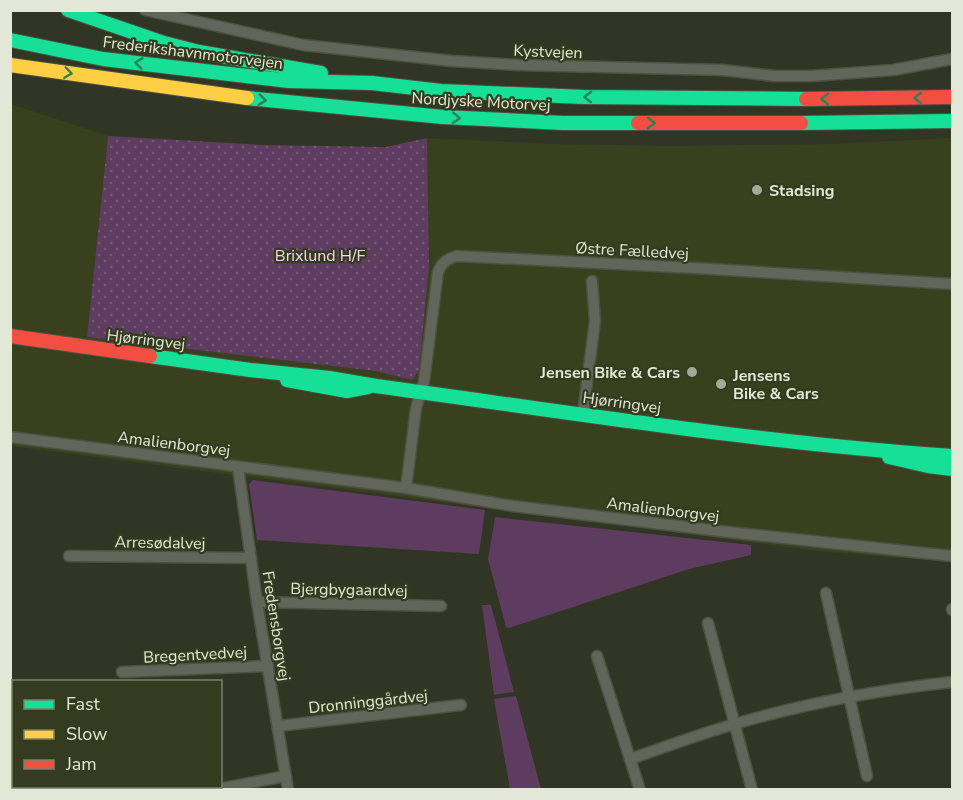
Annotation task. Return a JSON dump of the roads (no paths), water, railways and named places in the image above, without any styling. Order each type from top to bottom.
[{"type":"main road","points":[[68,10],[113,27],[190,50],[372,84]]},
{"type":"main road","name":"Frederikshavnmotorvejen","points":[[10,40],[103,59],[290,81],[372,84]]},
{"type":"main road","name":"Nordjyske Motorvej","points":[[10,65],[224,96],[443,117],[563,123],[755,124],[952,121]]},
{"type":"main road","name":"Nordjyske Motorvej","points":[[372,84],[441,91],[595,97],[764,100],[952,98]]},
{"type":"main road","name":"Hjørringvej","points":[[10,336],[250,370],[309,385],[347,391],[376,386],[754,437],[864,450],[952,456]]},
{"type":"main road","name":"Hjørringvej","points":[[10,345],[73,346]]},
{"type":"main road","name":"Hjørringvej","points":[[864,450],[928,466],[952,469]]},
{"type":"street","name":"Kystvejen","points":[[145,10],[303,45],[452,61],[518,65],[723,70],[774,76],[811,76],[893,70],[952,59]]},
{"type":"street","name":"Østre Fælledvej","points":[[421,392],[438,272],[441,264],[457,256],[952,284]]},
{"type":"street","points":[[583,413],[595,321],[592,281]]},
{"type":"street","points":[[406,488],[416,408],[421,392]]},
{"type":"street","name":"Amalienborgvej","points":[[10,437],[406,488],[513,506],[918,553],[952,553]]},
{"type":"street","name":"Fredensborgvej","points":[[238,467],[256,602],[288,789]]},
{"type":"street","name":"Arresødalvej","points":[[69,556],[251,558]]},
{"type":"street","points":[[826,593],[867,776]]},
{"type":"street","name":"Bjergbygaardvej","points":[[256,602],[441,606]]},
{"type":"street","points":[[708,623],[752,789]]},
{"type":"street","points":[[597,656],[640,789]]},
{"type":"street","name":"Bregentvedvej","points":[[122,672],[268,666]]},
{"type":"street","points":[[630,759],[735,724],[789,710],[898,688],[952,682]]},
{"type":"street","name":"Dronninggårdvej","points":[[278,726],[461,705]]},
{"type":"street","points":[[222,787],[285,776]]},
{"type":"place","name":"Stadsing","points":[[757,190]]},
{"type":"place","name":"Jensen Bike & Cars","points":[[692,372]]},
{"type":"place","name":"Jensens Bike & Cars","points":[[721,384]]},
{"type":"park label","name":"Brixlund H/F","points":[[320,255]]}]
